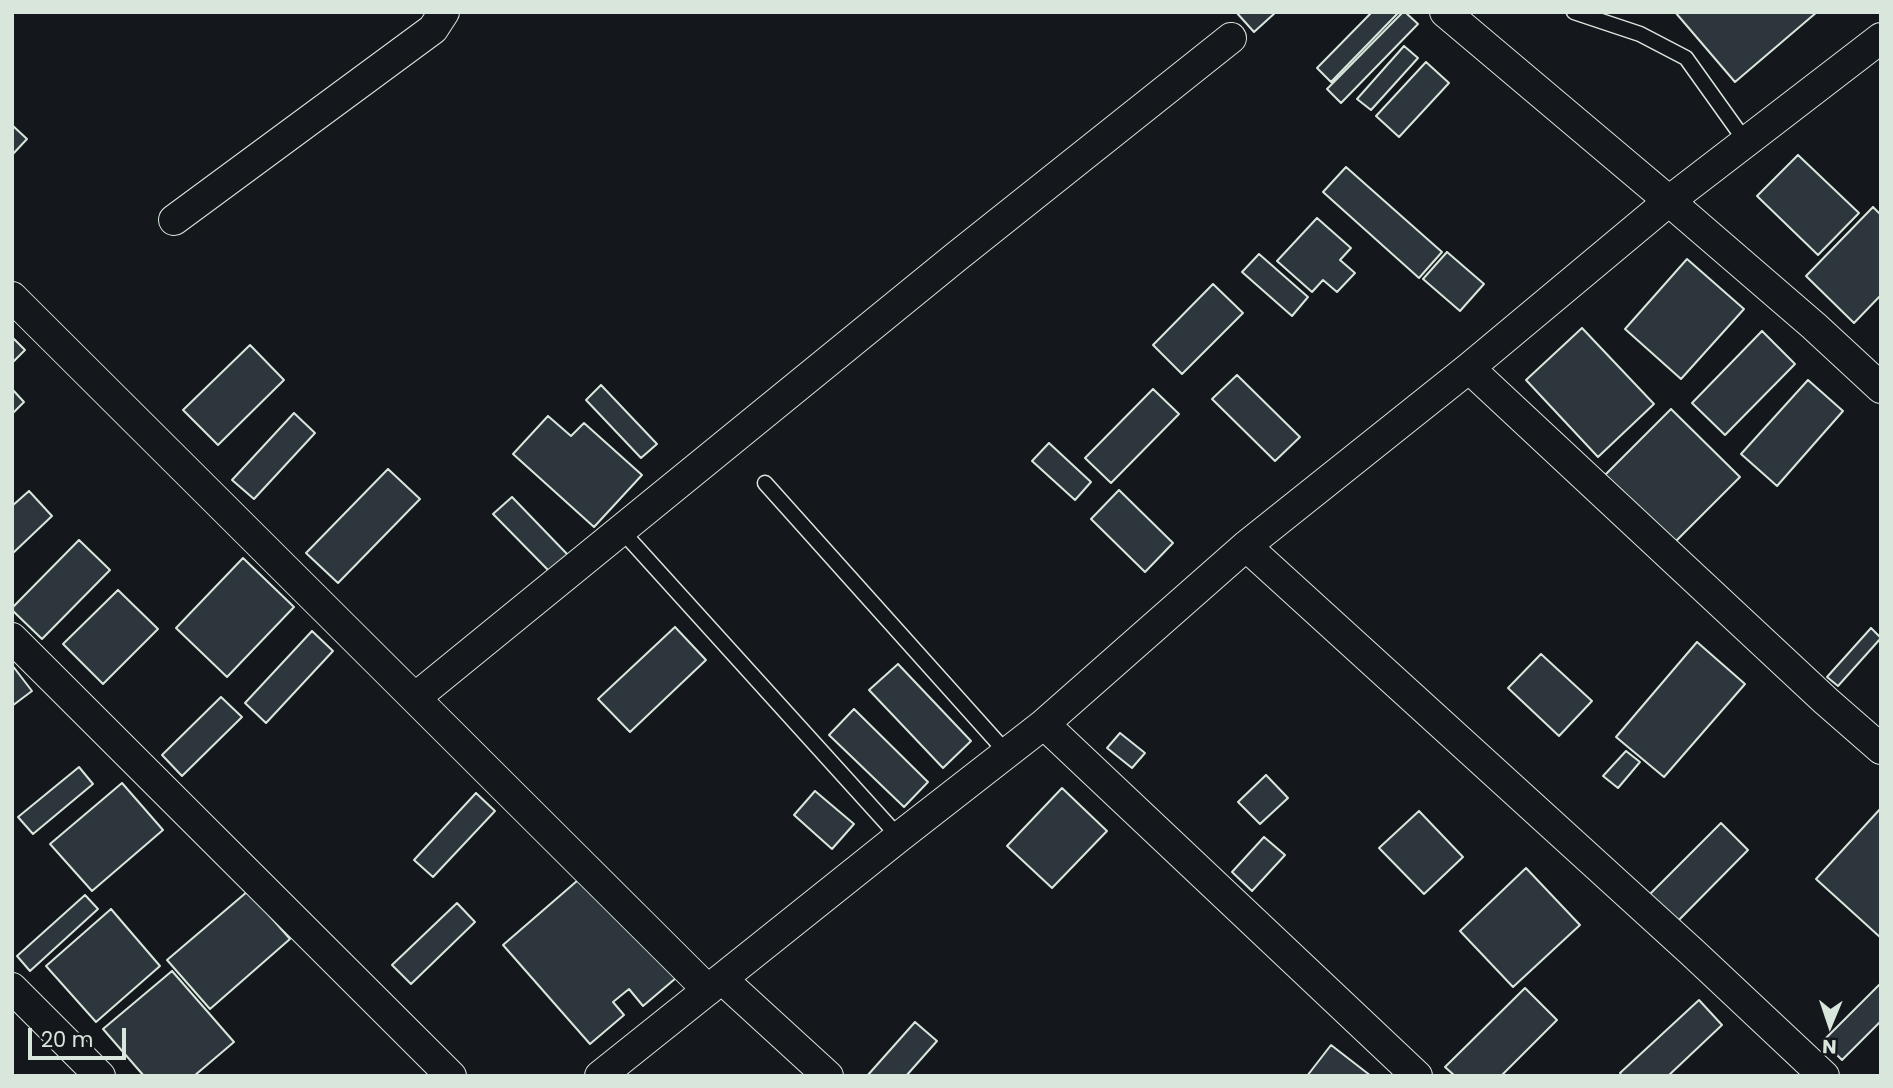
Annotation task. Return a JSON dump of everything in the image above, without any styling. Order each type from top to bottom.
[{"type":"street","points":[[174,220],[433,29],[444,12]]},
{"type":"street","points":[[1445,12],[1814,326],[1881,388]]},
{"type":"street","points":[[415,698],[956,257],[1231,38]]},
{"type":"street","points":[[600,1076],[1044,724],[1247,546],[1469,368],[1669,201],[1881,38]]},
{"type":"street","points":[[12,297],[415,698],[715,985],[828,1076]]},
{"type":"street","points":[[1469,368],[1881,749]]},
{"type":"street","points":[[1247,546],[1824,1076]]},
{"type":"street","points":[[12,638],[450,1076]]},
{"type":"street","points":[[1044,724],[1417,1076]]},
{"type":"street","points":[[12,988],[100,1076]]},
{"type":"lane","points":[[1574,12],[1640,34],[1686,58],[1746,142]]},
{"type":"lane","points":[[765,483],[1007,753]]},
{"type":"lane","points":[[621,530],[899,837]]},
{"type":"building","points":[[1236,12],[1276,12],[1254,32]]},
{"type":"building","points":[[1372,12],[1399,12],[1331,82],[1317,68]]},
{"type":"building","points":[[1403,12],[1418,24],[1341,103],[1327,89]]},
{"type":"building","points":[[1675,12],[1817,12],[1735,82]]},
{"type":"building","points":[[1404,46],[1418,58],[1371,110],[1357,99]]},
{"type":"building","points":[[1426,62],[1449,83],[1399,137],[1376,116]]},
{"type":"building","points":[[12,125],[27,139],[12,155]]},
{"type":"building","points":[[1798,155],[1859,213],[1818,255],[1757,196]]},
{"type":"building","points":[[1346,167],[1442,252],[1419,278],[1323,192]]},
{"type":"building","points":[[1873,207],[1881,215],[1881,295],[1854,323],[1806,276]]},
{"type":"building","points":[[1317,218],[1351,248],[1340,260],[1355,273],[1337,292],[1323,280],[1312,292],[1277,261]]},
{"type":"building","points":[[1447,252],[1484,284],[1460,311],[1423,279]]},
{"type":"building","points":[[1259,254],[1308,297],[1292,316],[1242,272]]},
{"type":"building","points":[[1687,259],[1744,309],[1681,379],[1625,329]]},
{"type":"building","points":[[1213,284],[1243,313],[1182,374],[1153,345]]},
{"type":"building","points":[[1582,328],[1654,404],[1598,457],[1526,380]]},
{"type":"building","points":[[1762,331],[1795,364],[1725,435],[1692,403]]},
{"type":"building","points":[[12,337],[25,350],[12,363]]},
{"type":"building","points":[[250,345],[284,380],[218,445],[183,410]]},
{"type":"building","points":[[1237,375],[1300,437],[1275,461],[1212,399]]},
{"type":"building","points":[[1808,380],[1843,411],[1777,486],[1741,454]]},
{"type":"building","points":[[601,385],[657,444],[641,458],[586,400]]},
{"type":"building","points":[[12,389],[24,402],[12,414]]},
{"type":"building","points":[[1153,389],[1179,414],[1111,483],[1085,458]]},
{"type":"building","points":[[1671,409],[1740,477],[1672,545],[1603,477]]},
{"type":"building","points":[[294,413],[315,433],[254,499],[232,480]]},
{"type":"building","points":[[548,416],[571,436],[584,423],[642,475],[594,527],[513,454]]},
{"type":"building","points":[[1049,443],[1091,482],[1075,500],[1032,461]]},
{"type":"building","points":[[388,469],[420,499],[338,583],[306,553]]},
{"type":"building","points":[[1119,490],[1173,543],[1145,572],[1091,519]]},
{"type":"building","points":[[29,491],[52,516],[12,554],[12,506]]},
{"type":"building","points":[[512,497],[568,555],[550,572],[493,514]]},
{"type":"building","points":[[79,540],[110,570],[42,639],[12,608]]},
{"type":"building","points":[[243,558],[294,607],[227,677],[176,628]]},
{"type":"building","points":[[118,590],[158,629],[103,684],[63,644]]},
{"type":"building","points":[[675,627],[706,660],[630,732],[598,699]]},
{"type":"building","points":[[1871,628],[1881,638],[1838,686],[1827,677]]},
{"type":"building","points":[[312,631],[333,651],[266,723],[245,703]]},
{"type":"building","points":[[1697,642],[1745,684],[1664,777],[1616,737]]},
{"type":"building","points":[[1541,654],[1592,701],[1559,736],[1508,688]]},
{"type":"building","points":[[898,664],[971,741],[943,768],[869,690]]},
{"type":"building","points":[[12,665],[32,691],[12,706]]},
{"type":"building","points":[[221,697],[242,717],[182,776],[162,755]]},
{"type":"building","points":[[854,709],[928,782],[904,807],[829,735]]},
{"type":"building","points":[[1120,733],[1145,753],[1132,768],[1107,748]]},
{"type":"building","points":[[1626,751],[1640,762],[1618,788],[1603,776]]},
{"type":"building","points":[[79,767],[93,784],[33,834],[18,817]]},
{"type":"building","points":[[1266,775],[1288,798],[1260,824],[1238,802]]},
{"type":"building","points":[[122,783],[163,830],[92,891],[50,844]]},
{"type":"building","points":[[1062,788],[1107,831],[1052,888],[1007,846]]},
{"type":"building","points":[[815,791],[854,824],[832,849],[794,815]]},
{"type":"building","points":[[476,793],[495,811],[433,877],[414,860]]},
{"type":"building","points":[[1881,808],[1881,938],[1816,879]]},
{"type":"building","points":[[1419,811],[1463,857],[1424,894],[1379,848]]},
{"type":"building","points":[[1721,823],[1748,850],[1672,927],[1644,900]]},
{"type":"building","points":[[1264,837],[1285,855],[1252,891],[1232,872]]},
{"type":"building","points":[[1526,868],[1580,925],[1513,987],[1460,931]]},
{"type":"building","points":[[585,874],[676,978],[643,1006],[629,989],[613,1002],[624,1015],[590,1044],[503,945]]},
{"type":"building","points":[[248,891],[290,939],[210,1009],[167,960]]},
{"type":"building","points":[[85,895],[98,909],[30,971],[17,956]]},
{"type":"building","points":[[457,903],[475,922],[411,984],[392,965]]},
{"type":"building","points":[[111,909],[160,966],[96,1022],[46,966]]},
{"type":"building","points":[[172,971],[234,1042],[194,1076],[144,1076],[103,1029]]},
{"type":"building","points":[[1881,983],[1881,1021],[1842,1060],[1823,1041]]},
{"type":"building","points":[[1525,988],[1557,1020],[1501,1076],[1455,1076],[1445,1067]]},
{"type":"building","points":[[1699,1000],[1722,1025],[1668,1076],[1622,1076],[1620,1073]]},
{"type":"building","points":[[915,1022],[937,1041],[906,1076],[867,1076]]},
{"type":"building","points":[[1331,1045],[1371,1076],[1307,1076]]}]
